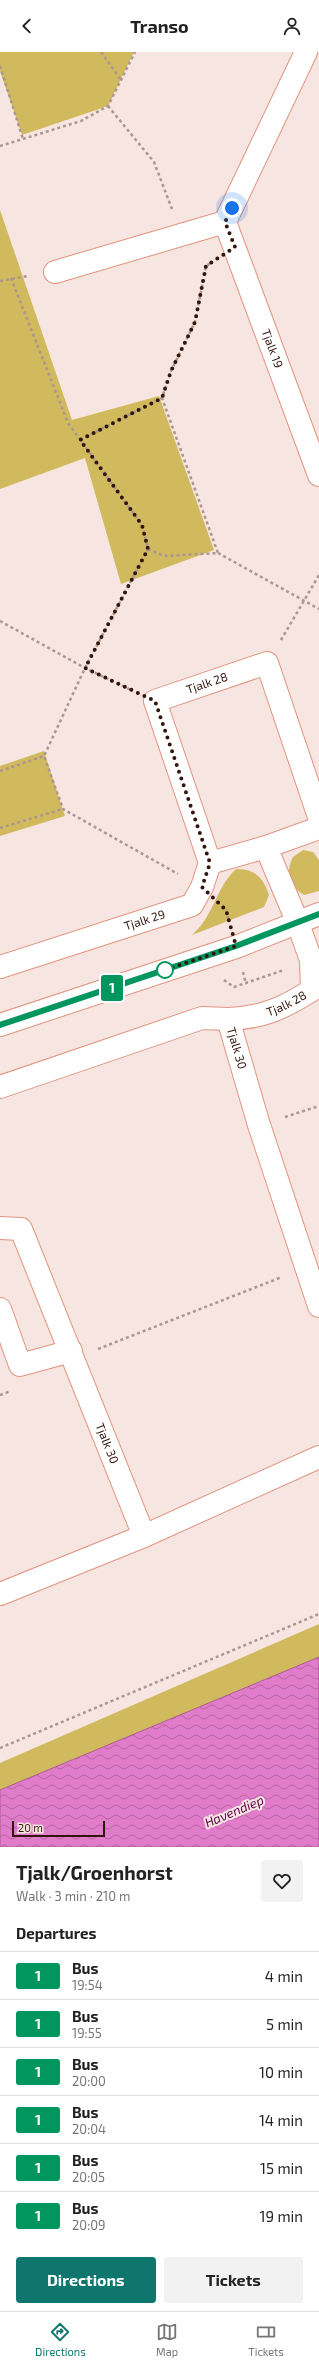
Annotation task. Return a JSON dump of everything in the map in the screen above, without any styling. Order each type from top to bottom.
[{"type":"street","points":[[54,272],[182,236],[225,222],[306,52]]},
{"type":"street","name":"Tjalk 19","points":[[225,222],[319,475]]},
{"type":"street","points":[[267,663],[319,817]]},
{"type":"street","name":"Tjalk 28","points":[[155,701],[267,663]]},
{"type":"street","points":[[155,701],[210,863],[266,847],[319,828]]},
{"type":"street","name":"Tjalk 28","points":[[228,1019],[252,1018],[290,1004],[312,990],[311,960],[297,921],[266,847]]},
{"type":"street","name":"Tjalk 29","points":[[0,967],[192,904],[202,887],[210,863]]},
{"type":"street","points":[[0,1025],[236,946],[297,921],[319,914]]},
{"type":"street","name":"Tjalk 30","points":[[0,1087],[202,1018],[228,1019],[259,1125],[319,1306]]},
{"type":"street","name":"Tjalk 30","points":[[0,1228],[21,1229],[144,1536]]},
{"type":"street","points":[[0,1309],[20,1365],[72,1355]]},
{"type":"street","points":[[0,1594],[144,1536],[319,1457]]},
{"type":"path","points":[[101,52],[121,80]]},
{"type":"path","points":[[0,146],[81,121],[108,106],[135,52]]},
{"type":"path","points":[[0,66],[23,139]]},
{"type":"path","points":[[108,106],[154,162],[182,236]]},
{"type":"path","points":[[218,553],[162,398],[171,371],[195,322],[206,266],[235,247]]},
{"type":"path","points":[[11,278],[68,423],[142,525],[148,549],[85,668],[44,756],[63,809],[202,887],[226,910],[246,984]]},
{"type":"path","points":[[80,440],[162,398]]},
{"type":"path","points":[[148,549],[164,556],[218,553],[319,609]]},
{"type":"path","points":[[267,663],[319,575]]},
{"type":"path","points":[[0,621],[85,668],[155,701]]},
{"type":"path","points":[[0,771],[44,756]]},
{"type":"path","points":[[0,828],[63,809]]},
{"type":"path","points":[[259,1125],[319,1106]]},
{"type":"path","points":[[72,1355],[306,1268]]},
{"type":"path","points":[[0,1748],[319,1614]]},
{"type":"shaded area","points":[[0,52],[134,52],[108,106],[22,135],[0,71]]},
{"type":"shaded area","points":[[0,210],[72,420],[159,396],[214,550],[121,584],[85,458],[0,489]]},
{"type":"shaded area","points":[[44,751],[65,816],[0,836],[0,766]]},
{"type":"shaded area","points":[[303,850],[313,852],[319,860],[319,891],[304,895],[295,888],[289,874],[289,868],[293,857]]},
{"type":"shaded area","points":[[236,869],[243,869],[253,872],[264,883],[269,895],[264,907],[192,935],[205,919],[229,876]]},
{"type":"shaded area","points":[[319,1624],[319,1657],[0,1790],[0,1763]]},
{"type":"water","name":"Havendiep","points":[[319,1657],[319,1847],[0,1847],[0,1790]]},
{"type":"bus line","name":"1","points":[[0,1025],[236,946],[297,921],[319,914]]},
{"type":"route","points":[[165,970],[162,971],[236,946],[226,910],[202,887],[210,863],[155,701],[85,668],[148,549],[142,525],[80,440],[162,398],[171,371],[195,322],[206,266],[235,247],[225,222],[232,208]]}]
